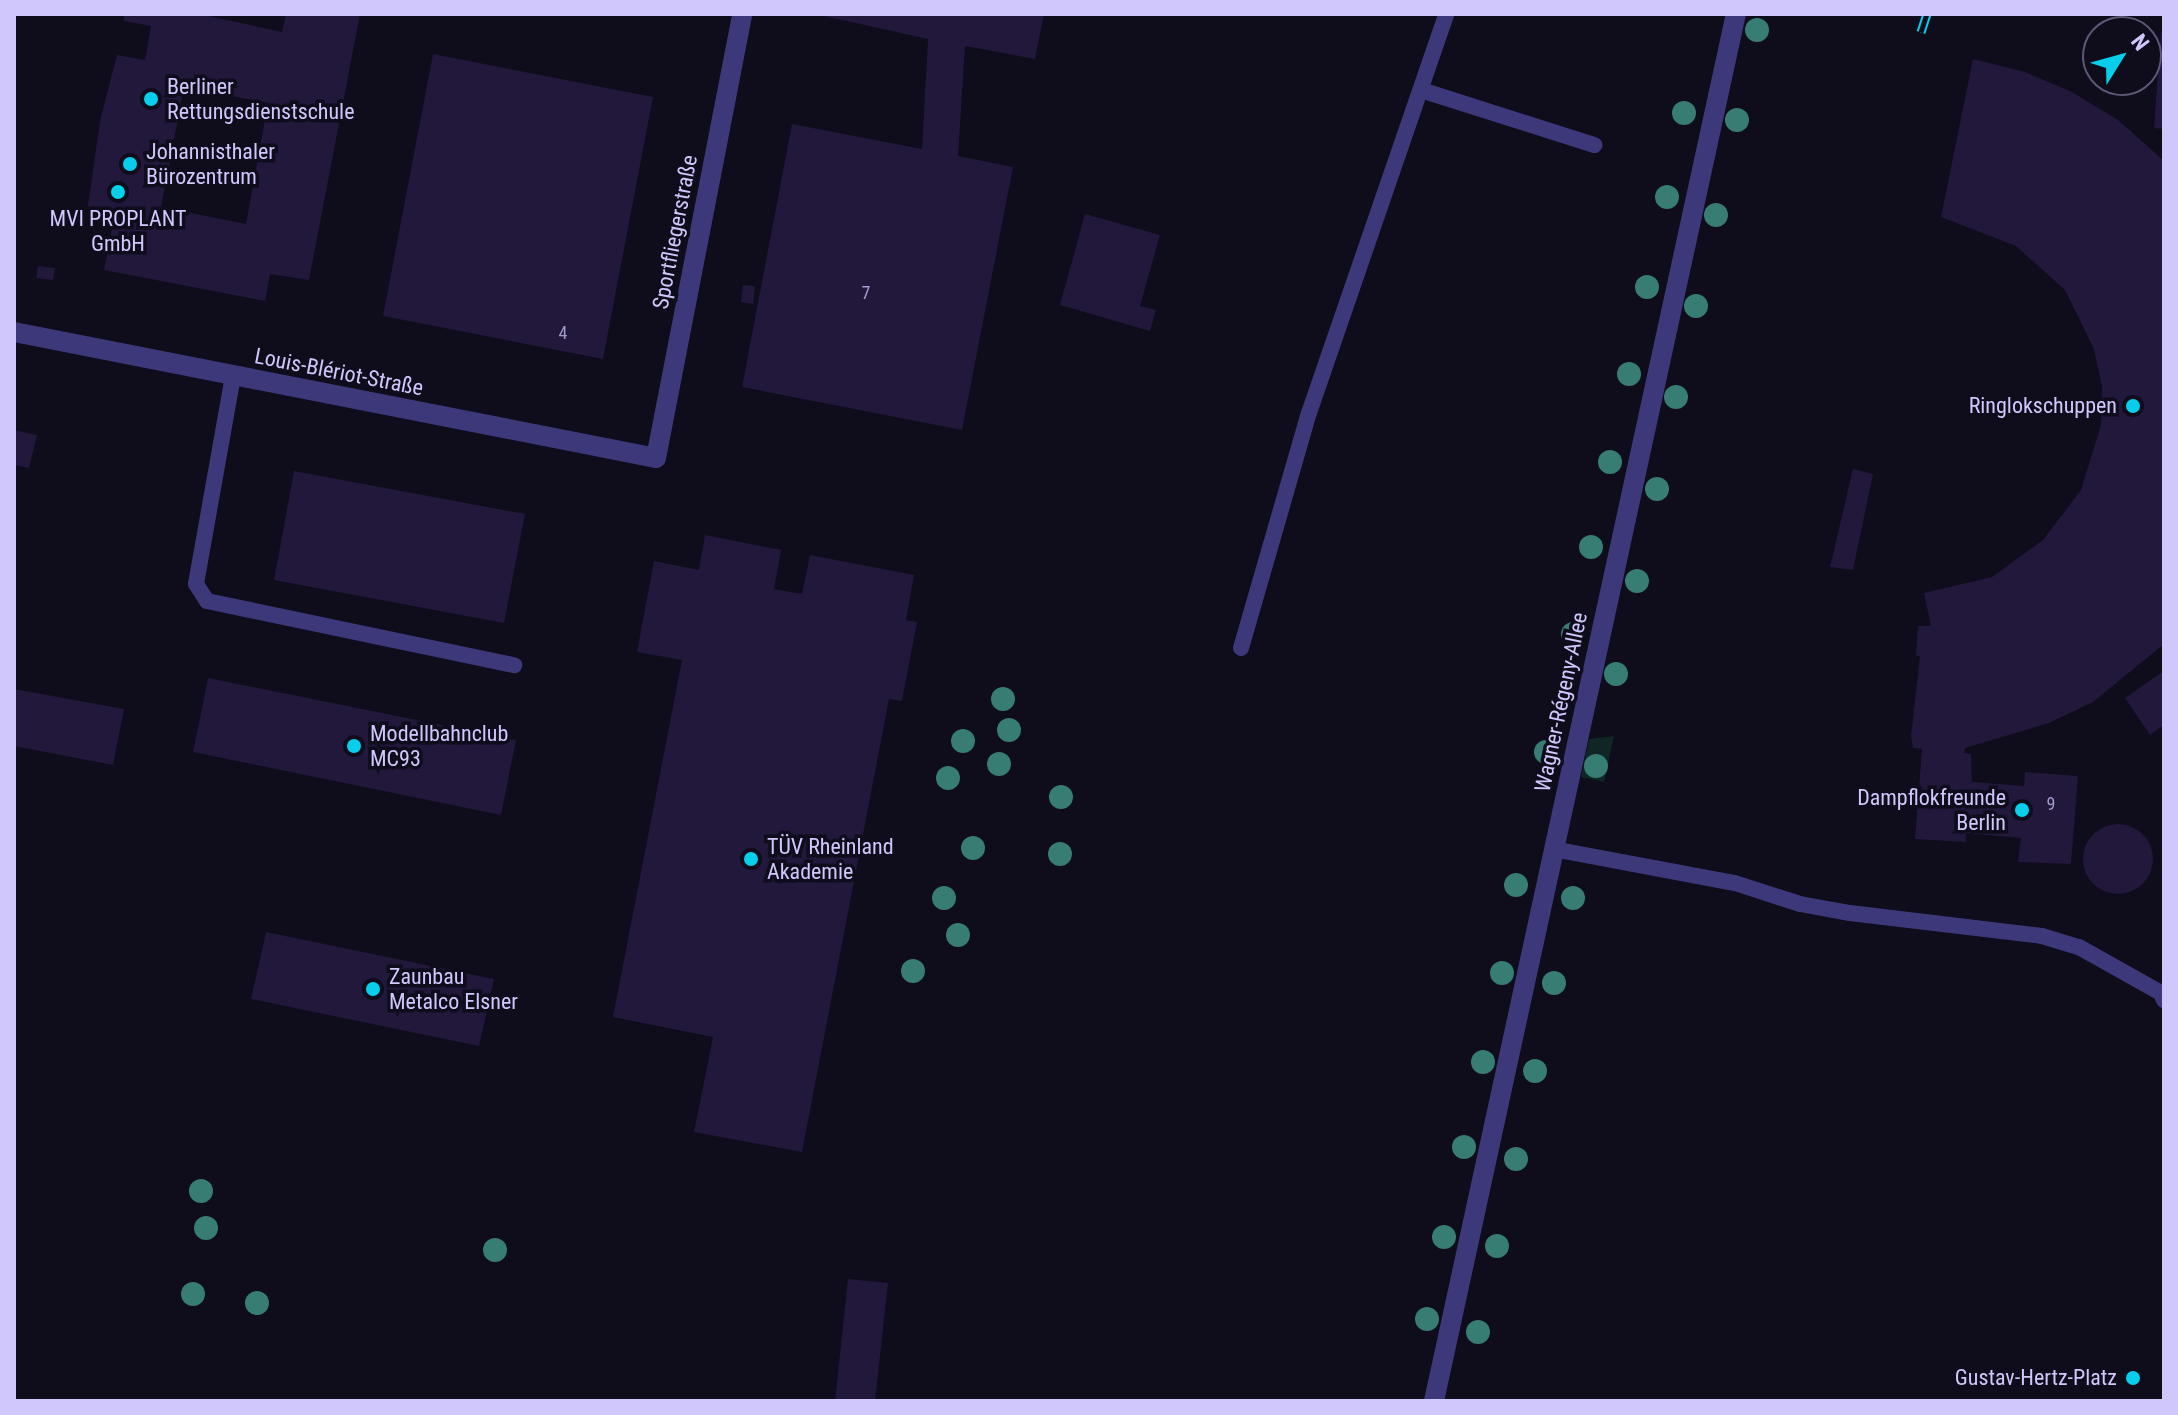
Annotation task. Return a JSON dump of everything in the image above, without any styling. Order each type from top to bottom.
[{"type":"street","name":"Sportfliegerstraße","points":[[656,458],[742,14]]},
{"type":"street","name":"Wagner-Régeny-Allee","points":[[1434,1401],[1736,14]]},
{"type":"street","name":"Louis-Blériot-Straße","points":[[14,332],[656,458]]},
{"type":"lane","points":[[1241,648],[1309,413],[1446,14]]},
{"type":"lane","points":[[1421,90],[1594,145]]},
{"type":"lane","points":[[233,376],[196,584],[207,601],[514,665]]},
{"type":"lane","points":[[1553,849],[1735,883],[1825,909],[2042,936],[2079,947],[2161,993],[2164,1000]]},
{"type":"green space","points":[[1614,736],[1604,782],[1581,777],[1589,739]]},
{"type":"building","name":"Johannisthaler Bürozentrum","points":[[124,14],[199,14],[282,32],[286,14],[360,14],[309,280],[270,274],[265,301],[104,270],[114,218],[87,212],[100,121],[117,55],[145,60],[151,26],[124,21]],"holes":[[[184,87],[268,103],[246,224],[161,207]]]},
{"type":"building","points":[[815,14],[1044,14],[1035,59],[965,46],[958,156],[1013,167],[962,430],[742,387],[792,124],[922,149],[928,39]]},
{"type":"building","points":[[2162,31],[2164,129],[2154,128],[2156,96],[2162,96]]},
{"type":"building","points":[[433,54],[653,97],[603,359],[383,316]]},
{"type":"building","name":"Ringlokschuppen","points":[[1973,59],[2025,72],[2072,92],[2118,120],[2164,161],[2164,644],[2093,702],[2049,723],[1965,748],[1964,753],[1971,754],[1972,782],[2024,786],[2025,772],[2078,776],[2071,864],[2018,862],[2021,838],[1966,833],[1966,842],[1915,839],[1922,749],[1913,748],[1911,736],[1920,656],[1916,656],[1918,626],[1931,626],[1924,593],[1992,577],[2043,540],[2081,490],[2101,425],[2102,387],[2094,349],[2065,290],[2016,246],[1941,217]]},
{"type":"building","points":[[1085,214],[1160,235],[1140,306],[1156,310],[1150,331],[1060,305]]},
{"type":"building","points":[[38,266],[55,268],[53,280],[36,278]]},
{"type":"building","points":[[743,285],[755,286],[753,304],[741,302]]},
{"type":"building","points":[[14,430],[37,435],[29,468],[14,465]]},
{"type":"building","points":[[1853,469],[1873,474],[1853,570],[1830,567]]},
{"type":"building","points":[[294,471],[525,514],[504,623],[274,580]]},
{"type":"building","name":"TÜV Rheinland Akademie","points":[[705,535],[781,550],[774,589],[802,594],[810,555],[914,575],[906,620],[917,622],[902,701],[889,699],[802,1152],[694,1132],[713,1037],[613,1017],[682,660],[637,652],[654,561],[699,570]]},
{"type":"building","points":[[2164,671],[2164,725],[2150,735],[2125,698]]},
{"type":"building","name":"Modellbahnclub MC93","points":[[208,678],[516,740],[501,815],[193,752]]},
{"type":"building","points":[[14,689],[124,709],[113,765],[14,746]]},
{"type":"building","points":[[2118,824],[2143,834],[2153,859],[2143,884],[2118,894],[2093,884],[2083,859],[2093,834]]},
{"type":"building","name":"Zaunbau Metalco Elsner","points":[[266,932],[494,979],[479,1046],[251,999]]},
{"type":"building","points":[[848,1279],[888,1283],[875,1401],[835,1401]]},
{"type":"railway","points":[[1921,32],[1927,14]]},
{"type":"place","name":"Berliner Rettungsdienstschule","points":[[151,99]]},
{"type":"place","name":"Johannisthaler Bürozentrum","points":[[130,164]]},
{"type":"place","name":"MVI PROPLANT GmbH","points":[[118,192]]},
{"type":"place","name":"Ringlokschuppen","points":[[2133,406]]},
{"type":"place","name":"Modellbahnclub MC93","points":[[354,746]]},
{"type":"place","name":"Dampflokfreunde Berlin","points":[[2022,810]]},
{"type":"place","name":"TÜV Rheinland Akademie","points":[[751,859]]},
{"type":"place","name":"Zaunbau Metalco Elsner","points":[[373,989]]},
{"type":"place","name":"Gustav-Hertz-Platz","points":[[2133,1378]]}]
